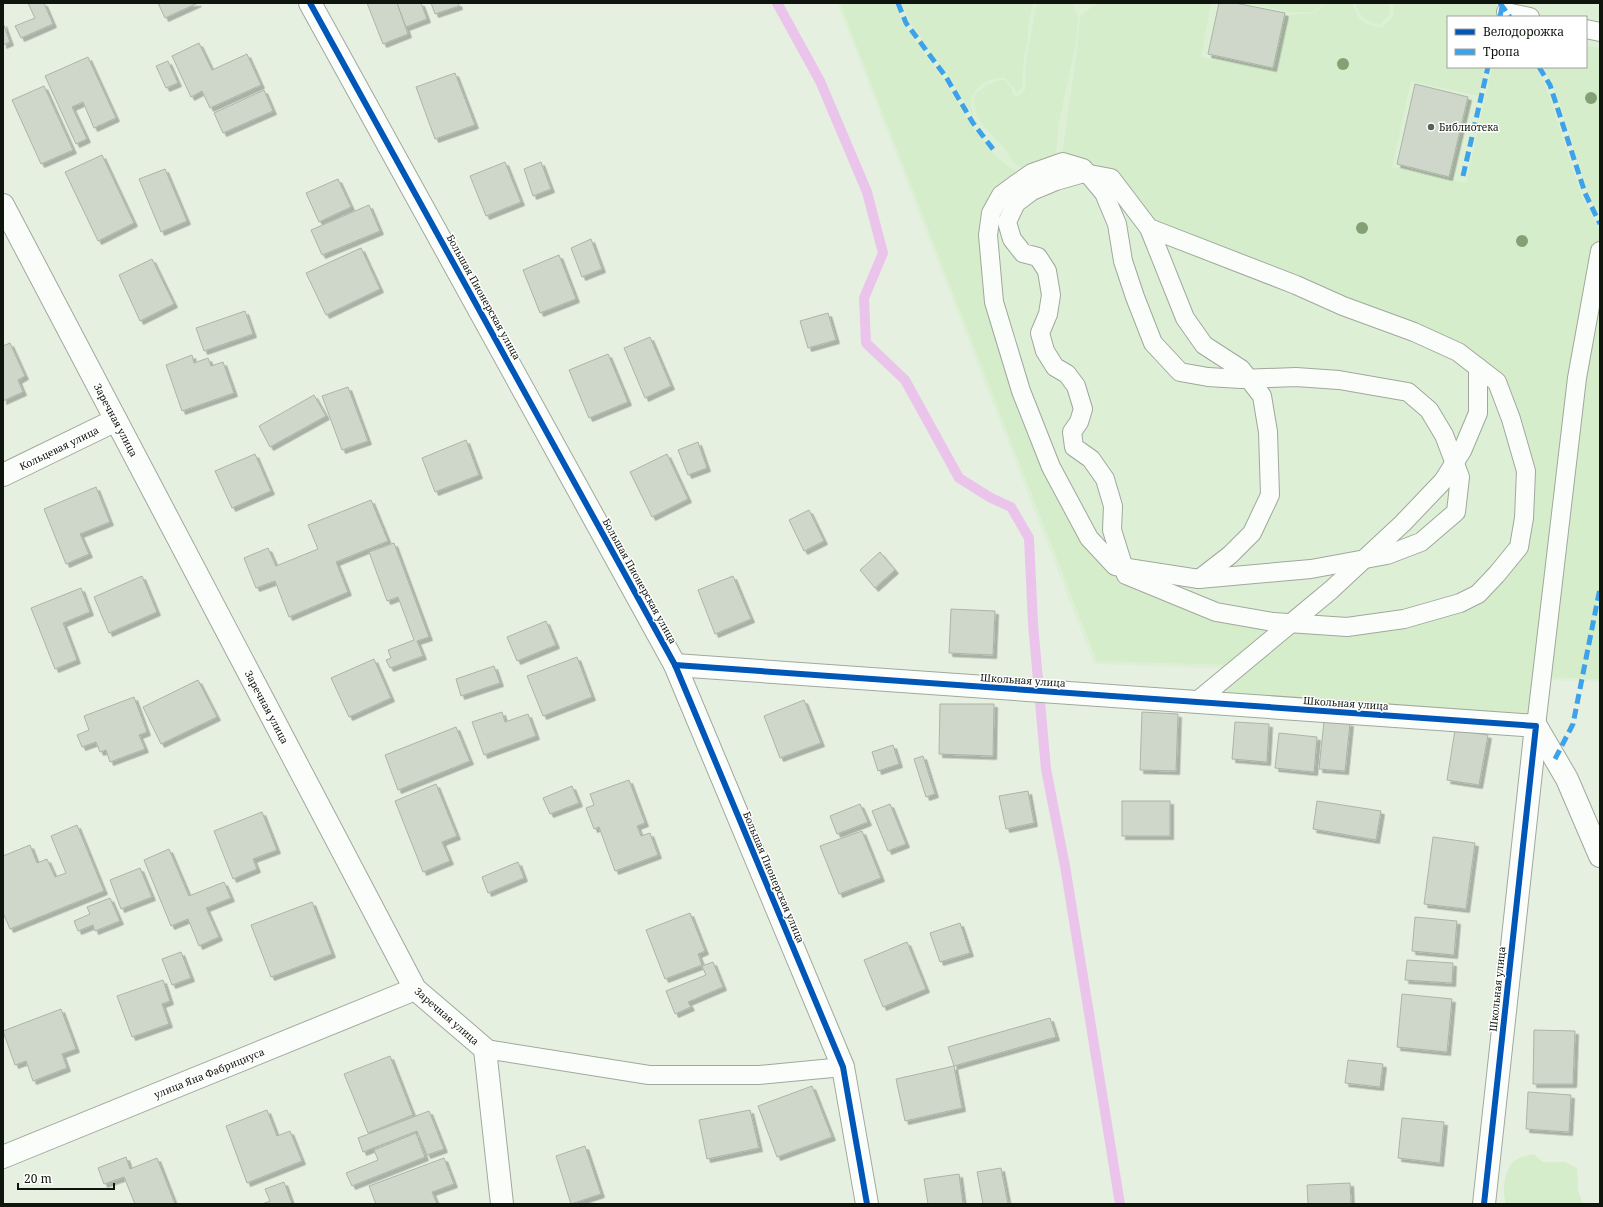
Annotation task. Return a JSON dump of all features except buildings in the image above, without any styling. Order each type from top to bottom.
[{"type":"street","name":"Большая Пионерская улица","points":[[310,3],[675,665],[843,1067],[867,1204]]},
{"type":"street","name":"Заречная улица","points":[[3,206],[415,989],[485,1049],[502,1204]]},
{"type":"street","name":"Кольцевая улица","points":[[3,475],[116,420]]},
{"type":"street","name":"Школьная улица","points":[[675,665],[1536,726],[1484,1204]]},
{"type":"street","points":[[1536,726],[1567,779],[1600,856]]},
{"type":"street","name":"улица Яна Фабрициуса","points":[[3,1157],[415,989]]},
{"type":"lane","points":[[1506,12],[1525,16]]},
{"type":"lane","points":[[1587,29],[1600,32]]},
{"type":"lane","points":[[1063,162],[1083,168],[1104,193],[1117,224],[1123,261],[1153,343],[1180,372],[1208,377],[1248,379],[1296,377],[1339,380],[1408,392],[1429,410],[1444,435],[1460,477],[1456,512],[1421,542],[1387,556],[1311,569],[1200,579],[1115,566],[1089,538],[1052,467],[1021,392],[994,302],[988,235],[991,213],[1001,195],[1032,174],[1063,162]]},
{"type":"lane","points":[[1149,228],[1296,285],[1343,306],[1414,332],[1458,352],[1497,382],[1511,419],[1526,471],[1524,518],[1519,547],[1497,574],[1478,594],[1460,603],[1404,619],[1347,627],[1273,622],[1216,612],[1126,575],[1112,530],[1113,506],[1105,479],[1092,459],[1074,447],[1072,432],[1079,422],[1083,408],[1076,386],[1067,374],[1056,367],[1045,351],[1040,334],[1048,314],[1051,295],[1047,271],[1038,257],[1023,253],[1012,239],[1007,222],[1016,203],[1032,191],[1056,181],[1084,173],[1111,178],[1149,228],[1185,318],[1204,345],[1241,369],[1262,396],[1268,432],[1270,495],[1252,532],[1230,555],[1200,579]]},
{"type":"lane","points":[[1536,726],[1577,378],[1600,251]]},
{"type":"lane","points":[[1196,702],[1331,590],[1403,523],[1438,486],[1462,451],[1478,413],[1478,367]]},
{"type":"lane","points":[[485,1049],[649,1075],[759,1075],[843,1067]]},
{"type":"shaded area","points":[[837,3],[1600,3],[1600,682],[1094,664]]},
{"type":"shaded area","points":[[840,3],[894,3],[903,24],[943,79],[971,125],[994,155],[1009,167],[1023,175],[998,195],[985,251],[1050,469],[1124,577],[1284,626],[1234,665],[1097,661]]},
{"type":"shaded area","points":[[902,3],[1033,3],[1028,27],[1028,42],[1024,55],[1022,88],[1017,92],[1006,78],[996,78],[986,81],[974,91],[971,99],[974,117],[948,76],[910,22]]},
{"type":"shaded area","points":[[1037,3],[1073,3],[1078,17],[1076,42],[1059,122],[1055,161],[1024,168],[1014,162],[1005,149],[983,125],[979,119],[974,103],[975,94],[989,84],[997,81],[1005,80],[1011,87],[1014,96],[1018,97],[1025,90],[1026,61]]},
{"type":"shaded area","points":[[1098,3],[1211,3],[1201,57],[1277,72],[1290,15],[1314,13],[1326,3],[1352,3],[1362,21],[1382,28],[1394,15],[1393,3],[1495,3],[1498,7],[1496,16],[1447,16],[1447,68],[1485,68],[1479,96],[1411,81],[1392,167],[1466,183],[1492,68],[1536,68],[1546,87],[1581,195],[1600,232],[1574,379],[1532,724],[1204,699],[1292,627],[1348,631],[1479,598],[1528,517],[1500,379],[1152,225],[1062,159],[1077,52],[1080,16]]},
{"type":"shaded area","points":[[1248,3],[1324,3],[1313,12],[1289,12]]},
{"type":"shaded area","points":[[1355,3],[1389,3],[1390,15],[1380,24],[1370,22],[1364,18]]},
{"type":"shaded area","points":[[1587,45],[1600,48],[1600,217],[1584,181],[1560,103],[1544,68],[1587,68]]},
{"type":"shaded area","points":[[1600,271],[1600,679],[1545,677]]},
{"type":"shaded area","points":[[1534,1154],[1543,1162],[1565,1162],[1577,1168],[1578,1191],[1583,1204],[1506,1204],[1504,1194],[1505,1182],[1510,1166],[1518,1159]]},
{"type":"waterway","points":[[777,3],[820,81],[867,192],[883,253],[864,298],[866,343],[905,380],[959,478],[991,498],[1011,507],[1029,538],[1033,624],[1046,769],[1065,866],[1120,1204]]},
{"type":"marked path","points":[[898,3],[906,23],[946,77],[973,123],[996,153]]},
{"type":"marked path","points":[[1500,3],[1509,16]]},
{"type":"marked path","points":[[1500,16],[1502,6]]},
{"type":"marked path","points":[[1463,176],[1488,68]]},
{"type":"marked path","points":[[1540,68],[1550,85],[1585,193],[1600,224]]},
{"type":"marked path","points":[[1555,759],[1573,724],[1600,588]]},
{"type":"cycle path","points":[[310,3],[675,665],[843,1067],[867,1204]]},
{"type":"cycle path","points":[[675,665],[1536,726],[1484,1204]]},
{"type":"place","name":"Библиотека","points":[[1431,127]]}]
